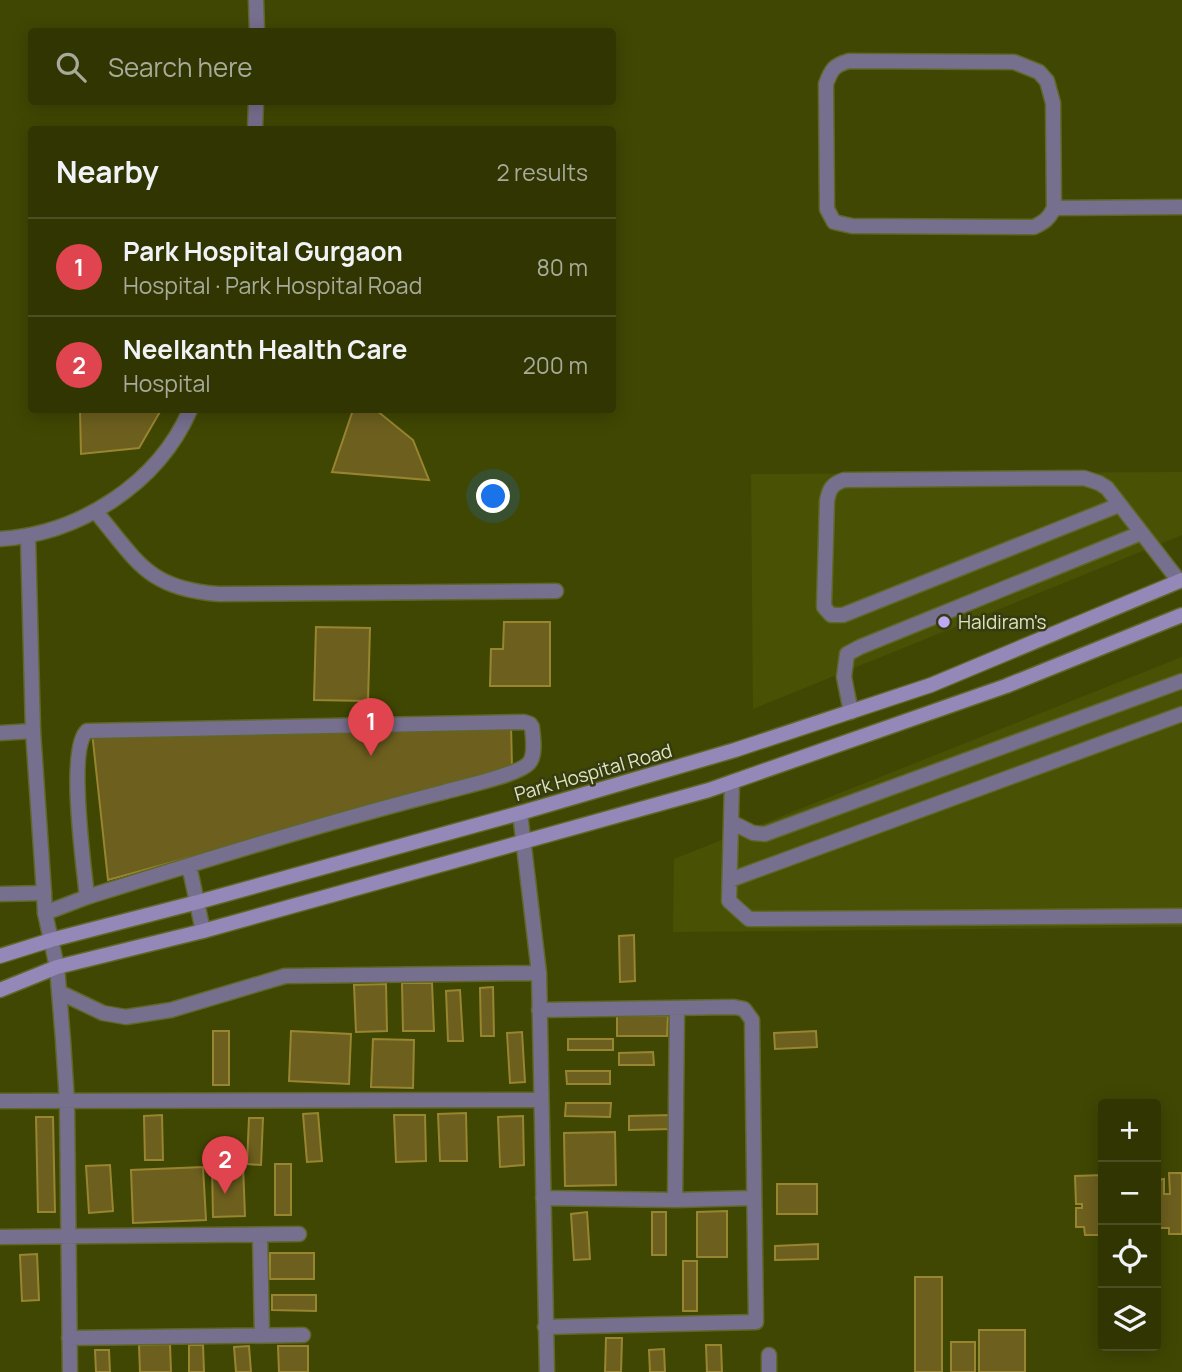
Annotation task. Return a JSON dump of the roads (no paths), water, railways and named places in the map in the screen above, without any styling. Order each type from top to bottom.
[{"type":"main road","name":"Park Hospital Road","points":[[0,956],[520,813],[735,750],[931,685],[1181,580]]},
{"type":"main road","points":[[0,990],[57,967],[203,931],[732,782],[1006,686],[1182,615]]},
{"type":"street","points":[[256,0],[257,28]]},
{"type":"street","points":[[849,61],[1014,62],[1040,72],[1047,82],[1053,103],[1054,208],[1045,222],[1034,227],[852,226],[834,222],[827,209],[826,84],[831,71],[837,64],[849,61]]},
{"type":"street","points":[[255,126],[256,105]]},
{"type":"street","points":[[1054,208],[1182,207]]},
{"type":"street","points":[[0,539],[28,537],[96,512],[138,481],[166,450],[188,413]]},
{"type":"street","points":[[1119,505],[843,615],[831,615],[824,607],[827,501],[829,491],[835,483],[844,480],[1084,478],[1107,488],[1181,580]]},
{"type":"street","points":[[96,512],[145,570],[165,583],[191,592],[556,591]]},
{"type":"street","points":[[851,712],[844,677],[847,654],[1141,533]]},
{"type":"street","points":[[28,537],[33,732],[45,913],[57,967],[67,1102],[70,1372]]},
{"type":"street","points":[[731,822],[753,833],[765,834],[1182,681]]},
{"type":"street","points":[[730,880],[1182,714]]},
{"type":"street","points":[[45,913],[87,897],[367,811],[515,771],[528,765],[533,756],[532,727],[524,722],[87,731],[79,741],[78,802],[87,897]]},
{"type":"street","points":[[0,733],[33,732]]},
{"type":"street","points":[[732,782],[729,901],[749,919],[1182,916]]},
{"type":"street","points":[[520,813],[539,973],[547,1372]]},
{"type":"street","points":[[189,865],[203,931]]},
{"type":"street","points":[[0,894],[44,893]]},
{"type":"street","points":[[59,992],[103,1013],[126,1017],[171,1010],[285,976],[539,973]]},
{"type":"street","points":[[539,1010],[734,1006],[744,1009],[752,1020],[756,1322],[545,1327]]},
{"type":"street","points":[[675,1200],[677,1009]]},
{"type":"street","points":[[0,1101],[541,1100]]},
{"type":"street","points":[[543,1198],[753,1198]]},
{"type":"street","points":[[0,1237],[299,1234]]},
{"type":"street","points":[[260,1235],[261,1335]]},
{"type":"street","points":[[69,1338],[303,1335]]},
{"type":"street","points":[[769,1355],[769,1372]]},
{"type":"place","name":"Haldiram's","points":[[944,622]]},
{"type":"place","name":"Park Hospital Gurgaon","points":[[371,756]]},
{"type":"place","name":"Neelkanth Health Care","points":[[225,1194]]}]
